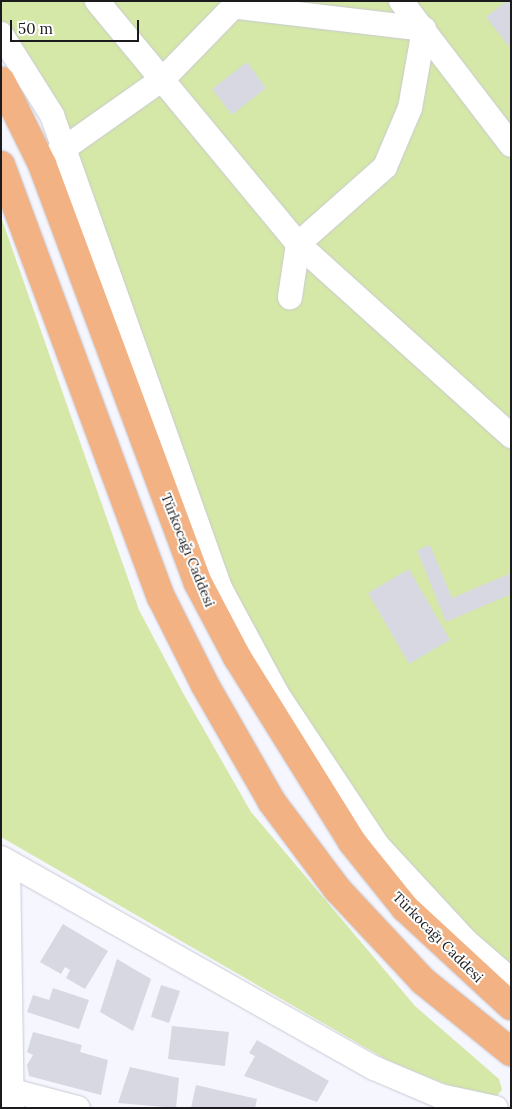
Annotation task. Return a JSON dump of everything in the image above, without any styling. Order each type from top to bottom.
[{"type":"main road","name":"Türkocağı Caddesi","points":[[1,81],[53,157],[198,583],[237,657],[352,842],[405,908],[511,1006]]},
{"type":"main road","points":[[53,157],[3,171],[161,596],[209,694],[272,802],[337,889],[424,980],[511,1052]]},
{"type":"street","points":[[97,1],[164,78],[298,244],[511,436]]},
{"type":"street","points":[[401,1],[511,145]]},
{"type":"street","points":[[53,157],[164,78],[238,4],[424,29]]},
{"type":"street","points":[[290,298],[298,244],[386,167],[410,108],[424,29]]},
{"type":"street","points":[[1,34],[52,115],[53,157],[220,588],[277,694],[378,846],[466,941],[511,980]]},
{"type":"street","points":[[5,861],[12,1100],[78,1108]]},
{"type":"street","points":[[5,861],[374,1068],[440,1096],[496,1108]]},
{"type":"green space","points":[[1,1],[511,1],[511,980],[378,846],[220,588],[78,193],[1,34]]},
{"type":"green space","points":[[1,217],[139,610],[183,693],[251,812],[415,1006],[499,1079],[502,1090],[495,1098],[450,1086],[387,1060],[1,837]]},
{"type":"building","points":[[507,1],[511,1],[511,49],[486,17]]},
{"type":"building","points":[[247,62],[266,88],[232,115],[212,89]]},
{"type":"building","points":[[430,545],[452,598],[511,573],[511,594],[446,622],[417,550]]},
{"type":"building","points":[[409,569],[450,640],[409,664],[368,593]]},
{"type":"building","points":[[63,924],[108,951],[85,989],[66,978],[70,970],[65,967],[61,974],[40,962]]},
{"type":"building","points":[[117,959],[151,979],[133,1031],[100,1012]]},
{"type":"building","points":[[161,985],[180,991],[169,1023],[151,1017]]},
{"type":"building","points":[[53,988],[89,1000],[79,1029],[27,1012],[33,995],[49,1000]]},
{"type":"building","points":[[172,1026],[229,1032],[225,1066],[168,1059]]},
{"type":"building","points":[[33,1032],[82,1045],[80,1052],[108,1060],[101,1095],[29,1076],[27,1065],[33,1055],[27,1052]]},
{"type":"building","points":[[257,1040],[329,1081],[317,1102],[244,1076],[255,1056],[249,1053]]},
{"type":"building","points":[[130,1067],[179,1078],[176,1108],[118,1103]]},
{"type":"building","points":[[196,1085],[257,1099],[255,1108],[191,1108]]}]
